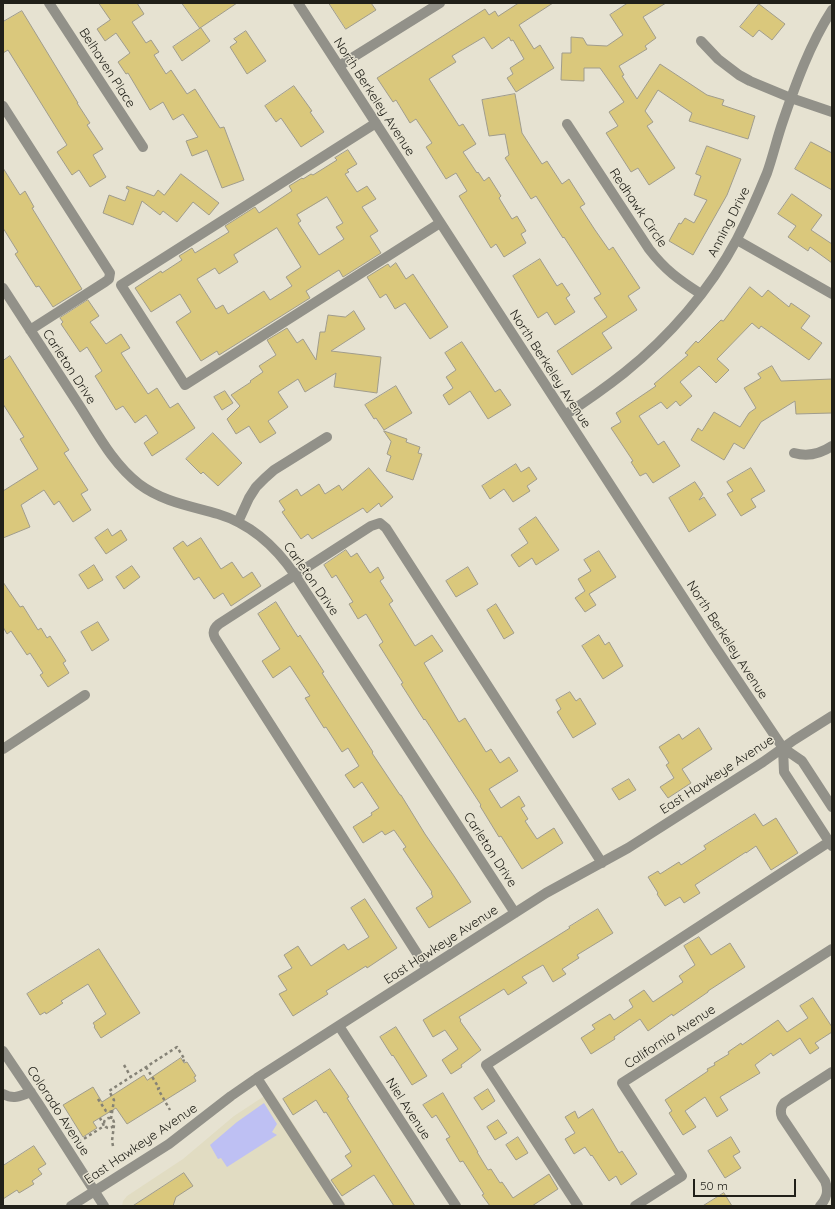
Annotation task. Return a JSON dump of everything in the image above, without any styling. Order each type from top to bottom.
[{"type":"street","name":"Belhaven Place","points":[[49,3],[143,147]]},
{"type":"street","name":"North Berkeley Avenue","points":[[298,3],[712,642],[783,748],[802,761],[832,807]]},
{"type":"street","points":[[339,66],[440,3]]},
{"type":"street","name":"Anning Drive","points":[[565,415],[611,383],[638,361],[673,327],[701,294],[726,259],[737,240],[767,172],[791,98],[806,60],[832,10]]},
{"type":"street","points":[[701,41],[718,59],[739,75],[750,81],[791,98],[832,112]]},
{"type":"street","points":[[3,106],[110,273],[109,279],[105,282],[30,330]]},
{"type":"street","points":[[376,123],[121,285],[185,385],[440,223]]},
{"type":"street","name":"Redhawk Circle","points":[[567,124],[649,249],[673,275],[701,294]]},
{"type":"street","points":[[737,240],[832,294]]},
{"type":"street","name":"Carleton Drive","points":[[3,288],[112,455],[131,478],[146,489],[164,499],[218,514],[238,522],[256,533],[273,547],[295,575],[515,913]]},
{"type":"street","points":[[238,522],[252,492],[265,478],[274,470],[327,437]]},
{"type":"street","points":[[794,453],[805,456],[825,450],[832,446]]},
{"type":"street","points":[[427,969],[213,634],[216,626],[375,524],[380,523],[386,528],[602,863]]},
{"type":"street","points":[[3,749],[85,695]]},
{"type":"street","name":"East Hawkeye Avenue","points":[[71,1206],[176,1139],[231,1096],[257,1078],[546,893],[628,848],[832,716]]},
{"type":"street","points":[[578,1206],[486,1065],[831,843],[784,772],[783,748]]},
{"type":"street","name":"California Avenue","points":[[635,1206],[682,1176],[622,1083],[832,949]]},
{"type":"street","name":"Niel Avenue","points":[[340,1026],[456,1206]]},
{"type":"street","name":"Colorado Avenue","points":[[3,1051],[7,1066],[31,1092],[104,1206]]},
{"type":"street","points":[[820,1206],[827,1195],[826,1182],[782,1117],[780,1111],[784,1103],[832,1072]]},
{"type":"street","points":[[257,1078],[340,1206]]},
{"type":"street","points":[[3,1094],[10,1097],[17,1097],[31,1092]]},
{"type":"path","points":[[113,1146],[112,1141],[114,1125],[111,1119],[114,1100],[109,1091],[177,1047],[185,1060],[183,1061]]},
{"type":"path","points":[[124,1065],[131,1077]]},
{"type":"path","points":[[146,1067],[170,1110]]},
{"type":"path","points":[[98,1099],[106,1111],[112,1112]]},
{"type":"path","points":[[100,1118],[104,1126],[108,1128],[112,1128],[114,1125]]},
{"type":"path","points":[[79,1142],[104,1126],[105,1120],[111,1119]]},
{"type":"shaded area","points":[[272,1091],[347,1206],[122,1206],[123,1201],[127,1196],[183,1159],[234,1116]]},
{"type":"shaded area","points":[[264,1103],[277,1124],[272,1132],[277,1135],[227,1167],[221,1158],[218,1159],[210,1145],[237,1122]]},
{"type":"building","points":[[99,3],[137,3],[144,14],[132,22],[146,43],[151,40],[159,52],[154,55],[166,74],[171,70],[187,94],[195,89],[220,128],[224,127],[244,180],[222,188],[207,150],[192,156],[186,141],[198,137],[183,114],[173,120],[163,102],[150,110],[128,73],[126,74],[118,62],[130,53],[116,33],[105,41],[97,29],[110,20]]},
{"type":"building","points":[[182,3],[237,3],[200,28]]},
{"type":"building","points":[[329,3],[371,3],[376,10],[346,29]]},
{"type":"building","points":[[519,3],[553,3],[519,25],[534,49],[540,45],[554,68],[516,92],[507,78],[513,74],[510,68],[524,59],[513,40],[511,41],[509,37],[492,49],[484,37],[452,56],[456,62],[429,79],[459,126],[463,124],[476,144],[463,152],[484,181],[489,177],[501,196],[499,198],[512,219],[517,216],[526,231],[521,234],[526,243],[504,257],[496,244],[491,248],[459,196],[467,191],[456,173],[446,179],[426,147],[432,143],[416,119],[410,123],[396,100],[393,102],[377,78],[485,9],[489,15],[495,11],[498,16]]},
{"type":"building","points":[[628,3],[666,3],[643,17],[656,38],[645,46],[647,49],[619,66],[624,75],[622,76],[637,99],[660,64],[707,95],[724,100],[722,105],[755,116],[748,139],[689,121],[692,113],[658,90],[645,111],[653,122],[647,126],[675,168],[649,185],[638,168],[631,172],[606,133],[618,126],[609,112],[624,102],[600,68],[584,68],[584,81],[561,80],[562,53],[571,53],[571,37],[583,38],[587,45],[607,46],[623,35],[610,15]]},
{"type":"building","points":[[759,4],[785,24],[772,40],[759,30],[753,37],[740,27]]},
{"type":"building","points":[[22,11],[90,123],[87,125],[103,149],[93,155],[106,177],[90,187],[79,170],[72,175],[57,152],[67,145],[8,50],[3,53],[3,22]]},
{"type":"building","points":[[201,28],[210,41],[182,61],[173,47]]},
{"type":"building","points":[[246,31],[266,61],[247,74],[230,47],[237,42],[234,39]]},
{"type":"building","points":[[294,86],[312,111],[310,112],[324,132],[301,147],[281,118],[276,122],[265,106]]},
{"type":"building","points":[[515,94],[522,133],[542,164],[547,161],[562,184],[569,179],[585,204],[580,207],[609,250],[613,247],[640,288],[628,296],[637,310],[602,333],[612,348],[572,375],[557,351],[607,317],[594,298],[601,294],[536,196],[531,199],[505,158],[509,155],[505,134],[489,136],[482,100]]},
{"type":"building","points":[[811,142],[832,153],[832,190],[795,169]]},
{"type":"building","points":[[707,146],[741,159],[727,195],[693,255],[669,241],[679,223],[681,224],[685,218],[694,223],[707,200],[694,195],[701,176],[696,174]]},
{"type":"building","points":[[348,150],[357,164],[347,170],[349,172],[345,174],[357,192],[367,186],[376,199],[362,207],[378,231],[370,236],[381,253],[343,277],[339,270],[306,291],[310,298],[219,355],[217,351],[201,361],[176,322],[191,312],[180,294],[151,312],[135,288],[161,271],[162,273],[182,260],[179,256],[192,248],[195,253],[229,232],[225,226],[255,207],[259,213],[292,191],[289,186],[302,178],[303,179],[311,174],[313,175],[337,160],[335,158]],"holes":[[[327,197],[343,223],[336,227],[344,239],[319,255],[298,223],[301,221],[297,215]],[[277,228],[301,267],[286,277],[292,286],[270,300],[264,291],[228,314],[223,305],[216,309],[197,279],[215,268],[219,274],[238,262],[234,255]]]},
{"type":"building","points":[[3,168],[20,195],[25,191],[34,207],[32,208],[82,289],[53,307],[39,286],[36,287],[15,254],[18,252],[3,228]]},
{"type":"building","points":[[181,174],[219,203],[209,215],[193,202],[177,222],[163,211],[160,215],[142,201],[133,225],[103,213],[109,195],[125,201],[129,190],[126,188],[127,186],[154,196],[158,190],[164,195]]},
{"type":"building","points":[[792,194],[822,215],[811,230],[832,244],[832,263],[810,247],[808,251],[788,237],[796,226],[778,214]]},
{"type":"building","points":[[540,259],[557,286],[562,283],[570,295],[566,298],[575,312],[555,325],[547,312],[538,318],[513,276]]},
{"type":"building","points":[[396,263],[406,279],[413,274],[448,327],[430,339],[405,303],[395,309],[386,294],[380,298],[367,277],[388,264],[390,267]]},
{"type":"building","points":[[750,287],[762,297],[768,290],[789,307],[791,303],[810,316],[801,328],[822,343],[809,360],[761,326],[759,329],[752,323],[717,359],[729,370],[716,383],[699,366],[680,382],[692,396],[680,406],[676,401],[667,409],[661,402],[639,416],[658,445],[664,441],[680,466],[653,483],[646,473],[640,476],[631,462],[633,461],[611,428],[621,422],[616,413],[656,386],[654,384],[688,355],[685,353],[696,341],[698,343],[721,320],[723,321]]},
{"type":"building","points":[[88,300],[99,316],[90,322],[106,344],[121,334],[130,348],[121,353],[148,394],[157,388],[170,408],[178,403],[195,428],[152,456],[144,443],[158,433],[146,415],[135,423],[123,406],[116,410],[95,376],[102,371],[87,347],[80,352],[61,324],[63,322],[60,318]]},
{"type":"building","points":[[354,311],[365,329],[331,351],[381,357],[377,393],[334,387],[336,373],[305,392],[298,379],[278,392],[288,407],[268,421],[276,433],[260,443],[249,426],[236,434],[227,419],[240,406],[231,395],[263,372],[259,366],[276,355],[267,340],[287,328],[297,343],[303,339],[316,360],[320,332],[325,332],[328,315],[345,317]]},
{"type":"building","points":[[462,342],[495,392],[500,389],[511,405],[488,419],[470,391],[449,405],[443,395],[453,388],[446,377],[456,370],[445,353]]},
{"type":"building","points":[[10,356],[69,450],[64,453],[88,490],[81,494],[91,510],[73,522],[59,501],[54,505],[44,490],[21,505],[30,527],[3,538],[3,491],[38,469],[20,439],[24,437],[3,404],[3,361]]},
{"type":"building","points":[[772,366],[781,381],[832,379],[832,413],[796,414],[795,401],[761,422],[744,449],[734,443],[724,460],[691,440],[698,428],[702,431],[714,412],[740,427],[749,413],[756,408],[744,388],[761,378],[758,374]]},
{"type":"building","points":[[396,386],[412,413],[384,430],[376,418],[374,419],[365,405]]},
{"type":"building","points":[[225,391],[233,403],[222,410],[214,397]]},
{"type":"building","points":[[384,431],[407,439],[406,442],[420,447],[418,453],[422,454],[413,480],[386,471],[391,456],[387,454],[391,442]]},
{"type":"building","points":[[213,433],[242,463],[218,486],[203,472],[201,474],[186,459]]},
{"type":"building","points":[[516,464],[521,472],[529,467],[537,479],[527,486],[530,491],[513,502],[504,489],[490,499],[482,486]]},
{"type":"building","points":[[369,468],[393,497],[381,507],[379,503],[367,513],[363,508],[312,539],[308,534],[301,539],[282,512],[285,510],[279,501],[297,489],[301,496],[319,484],[325,494],[339,485],[342,490]]},
{"type":"building","points":[[751,468],[765,491],[751,499],[756,507],[741,516],[727,494],[733,491],[727,482]]},
{"type":"building","points":[[695,482],[703,494],[699,500],[704,497],[716,515],[689,532],[669,498]]},
{"type":"building","points":[[536,517],[559,550],[536,565],[532,558],[519,567],[511,555],[528,543],[519,529]]},
{"type":"building","points":[[108,529],[112,536],[121,530],[127,540],[106,554],[95,538]]},
{"type":"building","points":[[201,538],[221,569],[232,562],[243,578],[252,572],[261,586],[231,606],[223,593],[214,599],[199,577],[194,580],[173,548],[183,541],[187,546]]},
{"type":"building","points":[[346,550],[351,557],[357,553],[370,573],[378,567],[384,578],[380,581],[393,601],[389,604],[415,646],[432,635],[443,651],[424,663],[459,722],[465,718],[486,752],[491,749],[500,763],[509,757],[518,771],[489,789],[501,808],[519,796],[525,806],[521,808],[528,819],[525,821],[537,839],[554,828],[563,843],[522,869],[501,836],[499,837],[480,806],[481,805],[401,684],[403,683],[379,645],[383,642],[366,614],[358,619],[349,604],[353,602],[336,575],[332,578],[324,565]]},
{"type":"building","points":[[599,551],[616,577],[589,594],[596,605],[585,612],[575,598],[585,591],[578,579],[591,571],[584,560]]},
{"type":"building","points":[[94,565],[103,580],[88,589],[79,575]]},
{"type":"building","points":[[132,566],[140,577],[124,589],[116,577]]},
{"type":"building","points":[[468,567],[478,584],[456,597],[446,581]]},
{"type":"building","points":[[3,582],[20,607],[23,606],[38,630],[41,628],[47,638],[50,636],[66,661],[63,663],[69,673],[48,687],[40,675],[43,673],[30,653],[27,655],[11,631],[7,634],[3,627]]},
{"type":"building","points":[[276,602],[298,637],[300,635],[324,672],[322,673],[373,752],[372,753],[471,902],[429,928],[416,908],[433,897],[432,892],[403,849],[406,847],[394,830],[385,835],[382,831],[363,843],[353,827],[372,815],[371,813],[379,808],[362,782],[354,788],[345,775],[359,766],[348,748],[342,752],[326,727],[324,728],[305,698],[310,696],[290,666],[273,678],[262,661],[280,649],[258,614]]},
{"type":"building","points":[[496,604],[514,633],[504,639],[487,610]]},
{"type":"building","points":[[98,622],[109,640],[92,651],[81,632]]},
{"type":"building","points":[[599,635],[605,645],[609,642],[623,666],[603,679],[582,646]]},
{"type":"building","points":[[570,692],[576,701],[580,698],[596,724],[573,738],[557,712],[561,709],[556,700]]},
{"type":"building","points":[[699,728],[712,749],[682,769],[691,783],[668,798],[660,787],[674,778],[666,765],[669,763],[659,747],[679,734],[682,739]]},
{"type":"building","points":[[629,779],[636,790],[619,800],[612,789]]},
{"type":"building","points":[[755,814],[763,826],[776,818],[798,853],[771,870],[756,846],[695,885],[700,893],[684,903],[680,897],[665,906],[648,877],[658,871],[660,874],[679,862],[681,865],[706,849],[704,846]]},
{"type":"building","points":[[365,899],[397,948],[367,968],[366,966],[326,991],[328,994],[293,1016],[279,994],[287,990],[278,976],[292,968],[284,955],[298,946],[311,966],[344,944],[348,950],[369,937],[351,908]]},
{"type":"building","points":[[598,909],[613,933],[577,955],[579,958],[562,969],[566,974],[553,982],[543,965],[522,977],[527,983],[508,995],[504,989],[459,1017],[461,1020],[460,1021],[481,1050],[461,1065],[462,1067],[451,1074],[442,1060],[458,1049],[445,1030],[433,1037],[423,1020]]},
{"type":"building","points":[[699,937],[711,955],[730,943],[745,967],[673,1016],[672,1014],[648,1031],[640,1019],[614,1037],[615,1039],[591,1054],[581,1038],[595,1029],[592,1025],[610,1014],[614,1020],[633,1007],[629,1000],[644,990],[653,1002],[683,982],[679,976],[695,965],[684,946]]},
{"type":"building","points":[[99,949],[140,1013],[101,1038],[93,1023],[106,1014],[88,984],[61,1001],[63,1003],[46,1014],[45,1012],[40,1015],[27,994]]},
{"type":"building","points":[[813,998],[832,1027],[832,1032],[815,1043],[819,1048],[810,1054],[800,1038],[773,1056],[771,1053],[755,1065],[760,1073],[720,1097],[728,1110],[717,1117],[705,1097],[685,1111],[696,1127],[683,1135],[669,1113],[672,1111],[665,1100],[708,1071],[707,1069],[715,1065],[714,1063],[729,1054],[728,1052],[741,1043],[742,1045],[778,1020],[787,1032],[808,1018],[800,1006]]},
{"type":"building","points":[[396,1027],[427,1076],[412,1085],[380,1037]]},
{"type":"building","points":[[181,1058],[184,1063],[187,1062],[196,1076],[194,1077],[196,1081],[127,1124],[116,1108],[93,1122],[97,1128],[83,1137],[63,1105],[93,1087],[102,1102],[144,1075],[147,1080]]},
{"type":"building","points":[[330,1069],[349,1097],[347,1098],[415,1206],[394,1206],[374,1175],[342,1196],[331,1180],[352,1166],[345,1156],[351,1152],[326,1112],[324,1113],[316,1100],[293,1115],[283,1099]]},
{"type":"building","points":[[488,1089],[495,1101],[482,1110],[474,1098]]},
{"type":"building","points":[[443,1093],[488,1170],[491,1169],[500,1183],[502,1182],[513,1198],[549,1174],[558,1189],[532,1206],[490,1206],[482,1195],[484,1194],[463,1161],[460,1162],[446,1139],[450,1137],[436,1115],[432,1118],[423,1105]]},
{"type":"building","points":[[593,1109],[619,1153],[622,1151],[637,1174],[621,1185],[616,1176],[609,1181],[585,1147],[574,1154],[565,1139],[575,1133],[565,1117],[575,1111],[578,1118]]},
{"type":"building","points":[[498,1120],[507,1133],[495,1140],[487,1127]]},
{"type":"building","points":[[518,1137],[528,1153],[516,1160],[506,1145]]},
{"type":"building","points":[[731,1137],[740,1152],[733,1156],[741,1168],[725,1178],[708,1151]]},
{"type":"building","points":[[34,1146],[46,1164],[38,1169],[42,1174],[32,1181],[34,1184],[19,1193],[17,1190],[3,1199],[3,1166]]},
{"type":"building","points":[[184,1173],[193,1186],[176,1197],[173,1206],[133,1206]]},
{"type":"building","points":[[724,1193],[732,1206],[703,1206]]}]
